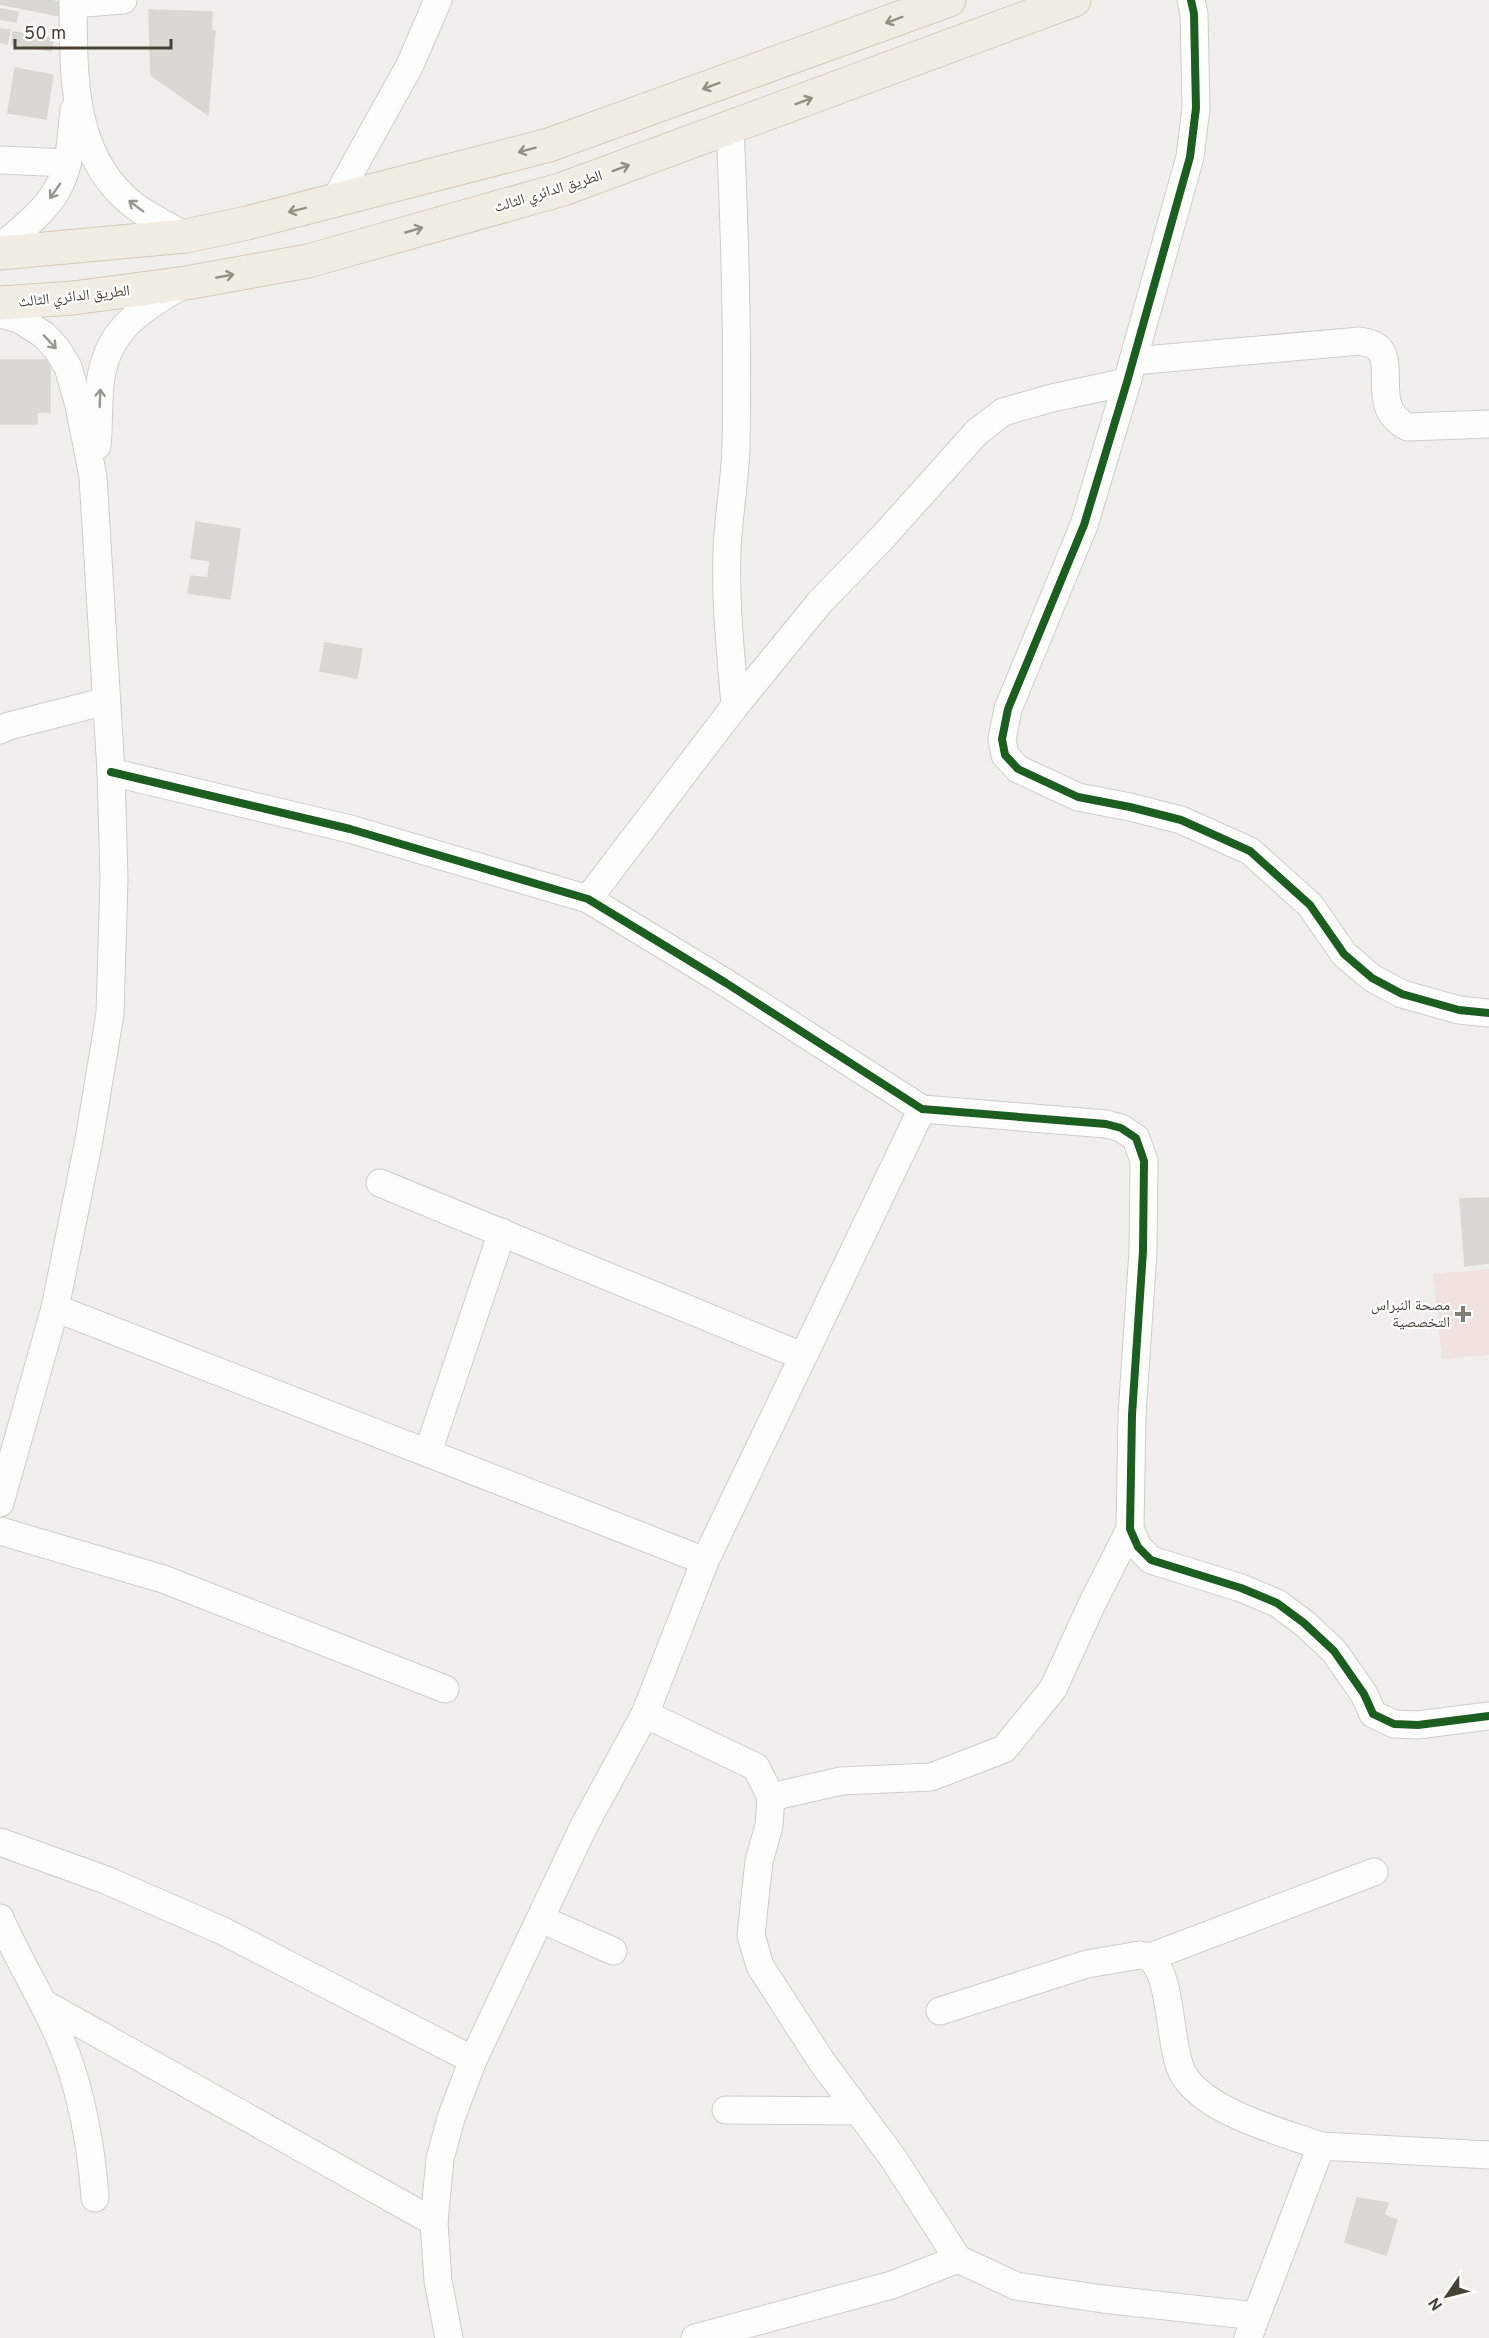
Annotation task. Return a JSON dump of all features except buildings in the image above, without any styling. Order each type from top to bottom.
[{"type":"main road","points":[[0,253],[186,236],[247,223],[549,145],[949,0]]},
{"type":"main road","name":"الطريق الدائري الثالث","points":[[0,303],[73,298],[186,283],[308,261],[562,189],[1074,0]]},
{"type":"street","points":[[123,0],[73,2],[76,94],[81,123],[92,154],[124,197],[147,215],[186,236]]},
{"type":"street","points":[[335,200],[410,65],[438,0]]},
{"type":"street","points":[[1191,0],[1194,14],[1196,108],[1190,157],[1130,372],[1084,525],[1008,709],[1002,739],[1005,755],[1018,769],[1078,797],[1181,820],[1250,851],[1310,905],[1344,954],[1372,978],[1402,994],[1459,1010],[1489,1012]]},
{"type":"street","points":[[0,248],[32,219],[60,184],[67,163],[76,94]]},
{"type":"street","points":[[729,128],[736,265],[737,383],[736,461],[727,551],[728,612],[735,706]]},
{"type":"street","points":[[0,160],[67,163]]},
{"type":"street","points":[[93,477],[99,428],[100,384],[113,342],[130,320],[143,308],[186,283]]},
{"type":"street","points":[[0,314],[19,319],[44,335],[57,349],[68,367],[79,405],[93,477],[111,772],[114,889],[111,1014],[88,1140],[55,1308],[0,1503]]},
{"type":"street","points":[[588,899],[735,706],[820,602],[882,538],[977,432],[1003,412],[1130,372],[1360,341],[1376,346],[1384,358],[1387,406],[1396,422],[1408,427],[1489,424]]},
{"type":"street","points":[[0,730],[106,701]]},
{"type":"street","points":[[111,772],[350,829],[588,899],[726,983],[922,1109],[1106,1124],[1121,1128],[1136,1138],[1144,1161],[1143,1251],[1132,1415],[1130,1529],[1138,1547],[1151,1560],[1241,1588],[1277,1603],[1304,1623],[1334,1651],[1364,1694],[1373,1714],[1394,1724],[1418,1725],[1489,1716]]},
{"type":"street","points":[[449,2338],[438,2281],[434,2222],[440,2159],[451,2118],[473,2060],[584,1826],[645,1714],[705,1561],[922,1109]]},
{"type":"street","points":[[380,1183],[802,1356]]},
{"type":"street","points":[[428,1452],[502,1232]]},
{"type":"street","points":[[55,1308],[705,1561]]},
{"type":"street","points":[[771,1797],[841,1781],[931,1777],[1004,1749],[1053,1689],[1130,1529]]},
{"type":"street","points":[[0,1531],[163,1579],[445,1689]]},
{"type":"street","points":[[645,1714],[756,1767],[771,1797],[769,1826],[759,1861],[752,1935],[760,1966],[822,2062],[893,2158],[958,2259],[1016,2286],[1103,2299],[1252,2327],[1321,2146]]},
{"type":"street","points":[[0,1842],[106,1880],[223,1931],[473,2060]]},
{"type":"street","points":[[940,2011],[1087,1964],[1140,1955],[1150,1957],[1374,1872]]},
{"type":"street","points":[[0,1918],[43,2003],[72,2070],[91,2148],[95,2198]]},
{"type":"street","points":[[541,1919],[613,1950]]},
{"type":"street","points":[[1150,1957],[1159,1967],[1164,1984],[1180,2068],[1192,2085],[1215,2105],[1321,2146],[1489,2155]]},
{"type":"street","points":[[43,2003],[434,2222]]},
{"type":"street","points":[[726,2110],[858,2111]]},
{"type":"street","points":[[695,2338],[892,2285],[958,2259]]},
{"type":"shaded area","name":"مصحة النبراس التخصصية","points":[[1489,1269],[1489,1355],[1442,1359],[1433,1274]]},
{"type":"cycle path","points":[[1191,0],[1194,14],[1196,108],[1190,157],[1084,525],[1008,709],[1002,739],[1005,755],[1018,769],[1078,797],[1181,820],[1250,851],[1310,905],[1344,954],[1372,978],[1402,994],[1459,1010],[1489,1013]]},
{"type":"cycle path","points":[[111,772],[350,829],[588,899],[726,983],[922,1109],[1106,1124],[1121,1128],[1136,1138],[1144,1161],[1143,1251],[1132,1415],[1130,1529],[1138,1547],[1151,1560],[1241,1588],[1277,1603],[1304,1623],[1334,1651],[1364,1694],[1373,1714],[1394,1724],[1418,1725],[1489,1716]]},
{"type":"place","name":"مصحة النبراس التخصصية","points":[[1463,1314]]}]
